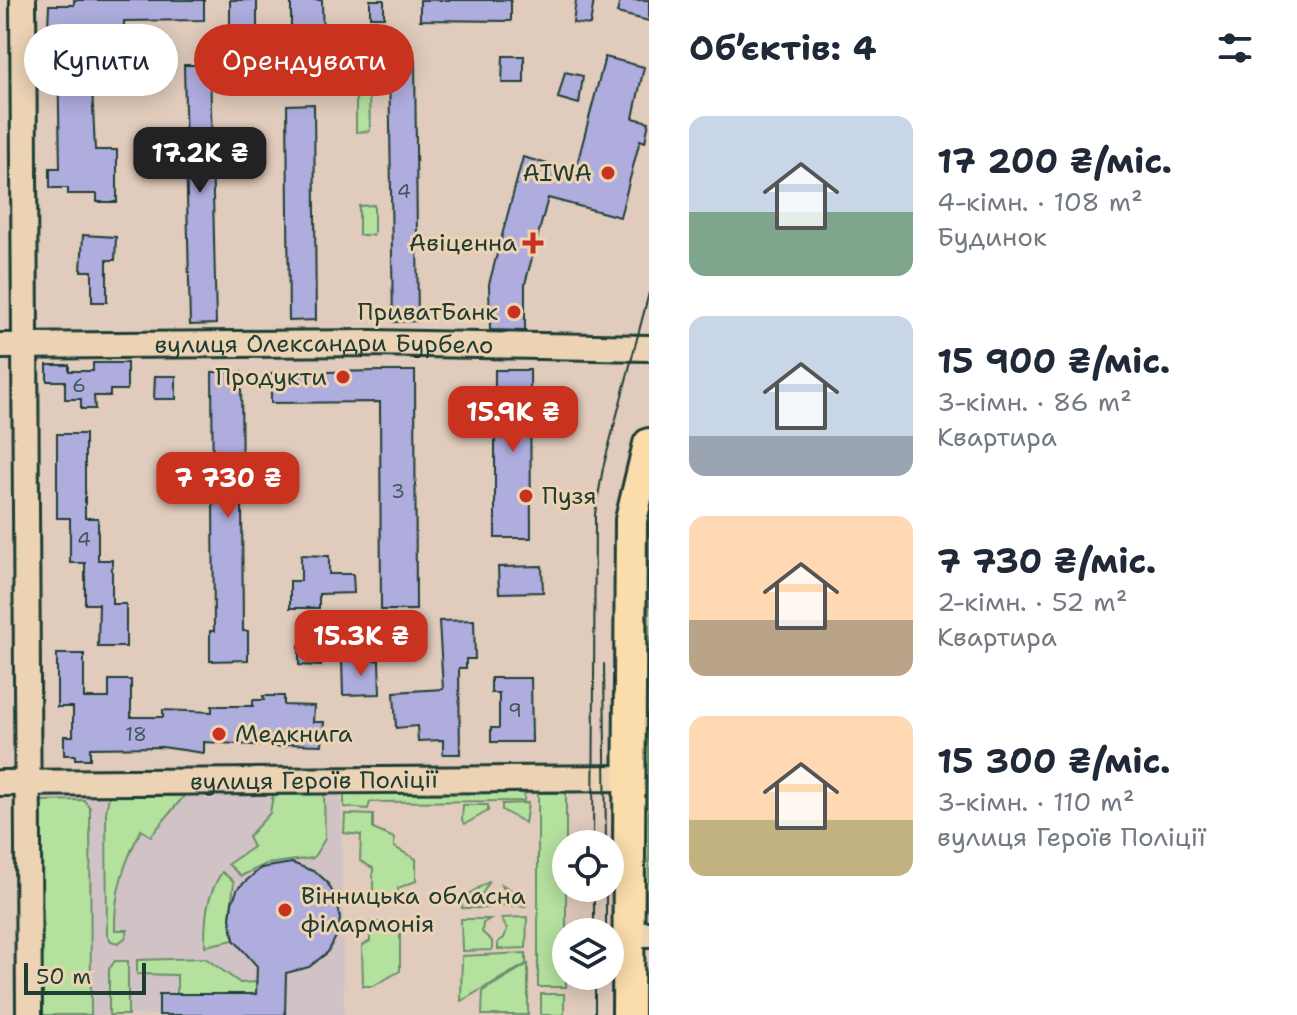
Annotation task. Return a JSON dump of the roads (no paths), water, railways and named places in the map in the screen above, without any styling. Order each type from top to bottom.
[{"type":"main road","points":[[628,1015],[639,934],[630,778],[631,520],[649,444]]},
{"type":"street","points":[[23,0],[29,1015]]},
{"type":"street","name":"вулиця Олександри Бурбело","points":[[0,346],[370,343],[649,348]]},
{"type":"street","name":"вулиця Героїв Поліції","points":[[0,783],[630,778]]},
{"type":"tram line","points":[[593,830],[595,514],[603,468],[649,293]]},
{"type":"tram line","points":[[604,664],[606,830]]},
{"type":"tram line","points":[[594,902],[594,918]]},
{"type":"tram line","points":[[606,902],[606,918]]},
{"type":"tram line","points":[[595,990],[595,1015]]},
{"type":"place","name":"AIWA","points":[[608,173]]},
{"type":"place","name":"Авіценна","points":[[533,243]]},
{"type":"place","name":"ПриватБанк","points":[[514,312]]},
{"type":"place","name":"Продукти","points":[[343,377]]},
{"type":"place","name":"Пузя","points":[[526,496]]},
{"type":"place","name":"Медкнига","points":[[219,734]]},
{"type":"place","name":"Вінницька обласна філармонія","points":[[285,910]]}]
